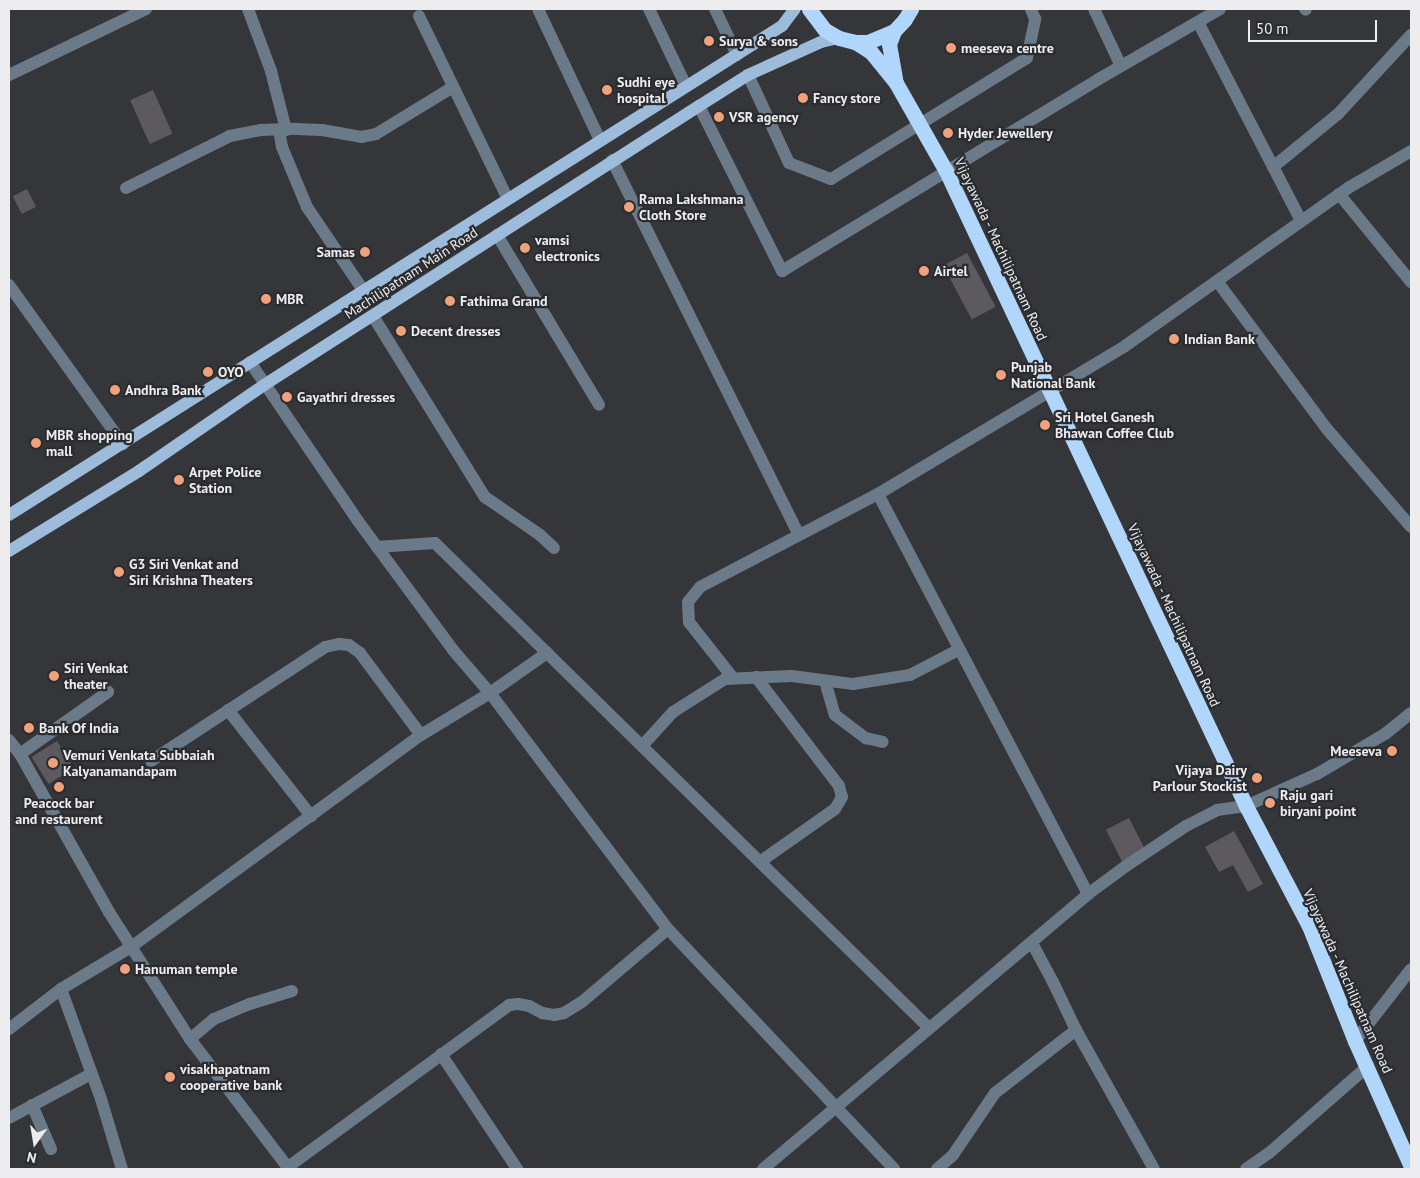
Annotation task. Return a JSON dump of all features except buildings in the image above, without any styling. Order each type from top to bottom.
[{"type":"highway","points":[[810,9],[825,30],[839,38],[855,42],[868,42],[894,31],[911,9]]},
{"type":"highway","name":"Vijayawada - Machilipatnam Road","points":[[894,31],[889,44],[896,83]]},
{"type":"highway","name":"Vijayawada - Machilipatnam Road","points":[[855,42],[872,52],[896,83],[946,171],[1246,806],[1309,926],[1355,1042],[1368,1066],[1411,1167]]},
{"type":"main road","name":"Machilipatnam Main Road","points":[[9,515],[737,55],[782,26],[795,9]]},
{"type":"main road","name":"Machilipatnam Main Road","points":[[9,551],[139,471],[264,385],[612,160],[748,75],[821,42],[839,38]]},
{"type":"street","points":[[9,75],[146,9]]},
{"type":"street","points":[[248,9],[271,71],[282,130],[282,147],[307,206],[363,290]]},
{"type":"street","points":[[538,9],[600,140]]},
{"type":"street","points":[[649,9],[686,86]]},
{"type":"street","points":[[714,9],[737,55]]},
{"type":"street","points":[[748,75],[790,163],[831,179],[1028,58],[1035,19],[1031,9]]},
{"type":"street","points":[[1094,9],[1121,66]]},
{"type":"street","points":[[699,106],[782,271],[1121,66],[1220,9]]},
{"type":"street","points":[[419,16],[508,199]]},
{"type":"street","points":[[1198,22],[1301,221]]},
{"type":"street","points":[[1273,166],[1338,114],[1411,34]]},
{"type":"street","points":[[126,188],[230,136],[260,130],[322,130],[361,137],[376,134],[453,87]]},
{"type":"street","points":[[733,678],[689,622],[688,602],[700,587],[878,494],[1050,392],[1125,346],[1339,194],[1411,151]]},
{"type":"street","points":[[612,160],[798,535]]},
{"type":"street","points":[[1339,194],[1411,282]]},
{"type":"street","points":[[497,235],[599,405]]},
{"type":"street","points":[[1217,281],[1327,430],[1411,527]]},
{"type":"street","points":[[9,285],[123,444]]},
{"type":"street","points":[[373,316],[485,497],[534,530],[554,548]]},
{"type":"street","points":[[250,362],[377,548],[453,650],[490,693],[668,929],[894,1169]]},
{"type":"street","points":[[878,494],[958,650],[1088,894]]},
{"type":"street","points":[[377,548],[435,543],[929,1028]]},
{"type":"street","points":[[151,761],[325,647],[339,644],[349,645],[360,653],[421,735]]},
{"type":"street","points":[[642,746],[673,712],[725,679],[792,676],[853,684],[910,675],[958,650]]},
{"type":"street","points":[[9,1029],[61,988],[131,947],[421,735],[490,693],[547,653]]},
{"type":"street","points":[[756,677],[839,786],[842,796],[836,809],[761,861]]},
{"type":"street","points":[[825,681],[834,715],[866,738],[883,742]]},
{"type":"street","points":[[20,754],[108,692]]},
{"type":"street","points":[[228,710],[311,816]]},
{"type":"street","points":[[767,1168],[835,1106],[1032,944],[1088,894],[1186,826],[1217,810],[1246,806],[1317,774],[1385,734],[1411,713]]},
{"type":"street","points":[[9,740],[20,754],[109,912],[190,1039],[288,1168],[509,1005],[529,1006],[542,1013],[554,1015],[564,1013],[584,1001],[668,929]]},
{"type":"street","points":[[1032,944],[1076,1030],[1154,1169]]},
{"type":"street","points":[[1355,1042],[1411,969]]},
{"type":"street","points":[[61,988],[122,1169]]},
{"type":"street","points":[[190,1039],[214,1019],[250,1004],[292,991]]},
{"type":"street","points":[[937,1169],[954,1155],[995,1093],[1076,1030]]},
{"type":"street","points":[[441,1054],[518,1169]]},
{"type":"street","points":[[1246,1169],[1276,1147],[1368,1066]]},
{"type":"street","points":[[9,1118],[91,1074]]},
{"type":"street","points":[[32,1105],[51,1149]]},
{"type":"place","name":"Surya & sons","points":[[709,41]]},
{"type":"place","name":"meeseva centre","points":[[951,48]]},
{"type":"place","name":"Sudhi eye hospital","points":[[607,90]]},
{"type":"place","name":"Fancy store","points":[[803,98]]},
{"type":"place","name":"VSR agency","points":[[719,117]]},
{"type":"place","name":"Hyder Jewellery","points":[[948,133]]},
{"type":"place","name":"Rama Lakshmana Cloth Store","points":[[629,207]]},
{"type":"place","name":"vamsi electronics","points":[[525,248]]},
{"type":"place","name":"Samas","points":[[365,252]]},
{"type":"place","name":"Airtel","points":[[924,271]]},
{"type":"place","name":"MBR","points":[[266,299]]},
{"type":"place","name":"Fathima Grand","points":[[450,301]]},
{"type":"place","name":"Decent dresses","points":[[401,331]]},
{"type":"place","name":"Indian Bank","points":[[1174,339]]},
{"type":"place","name":"OYO","points":[[208,372]]},
{"type":"place","name":"Punjab National Bank","points":[[1001,375]]},
{"type":"place","name":"Andhra Bank","points":[[115,390]]},
{"type":"place","name":"Gayathri dresses","points":[[287,397]]},
{"type":"place","name":"Sri Hotel Ganesh Bhawan Coffee Club","points":[[1045,425]]},
{"type":"place","name":"MBR shopping mall","points":[[36,443]]},
{"type":"place","name":"Arpet Police Station","points":[[179,480]]},
{"type":"place","name":"G3 Siri Venkat and Siri Krishna Theaters","points":[[119,572]]},
{"type":"place","name":"Siri Venkat theater","points":[[54,676]]},
{"type":"place","name":"Bank Of India","points":[[29,728]]},
{"type":"place","name":"Meeseva","points":[[1392,751]]},
{"type":"place","name":"Vemuri Venkata Subbaiah Kalyanamandapam","points":[[53,763]]},
{"type":"place","name":"Vijaya Dairy Parlour Stockist","points":[[1257,778]]},
{"type":"place","name":"Peacock bar and restaurent","points":[[59,787]]},
{"type":"place","name":"Raju gari biryani point","points":[[1270,803]]},
{"type":"place","name":"Hanuman temple","points":[[125,969]]},
{"type":"place","name":"visakhapatnam cooperative bank","points":[[170,1077]]}]
